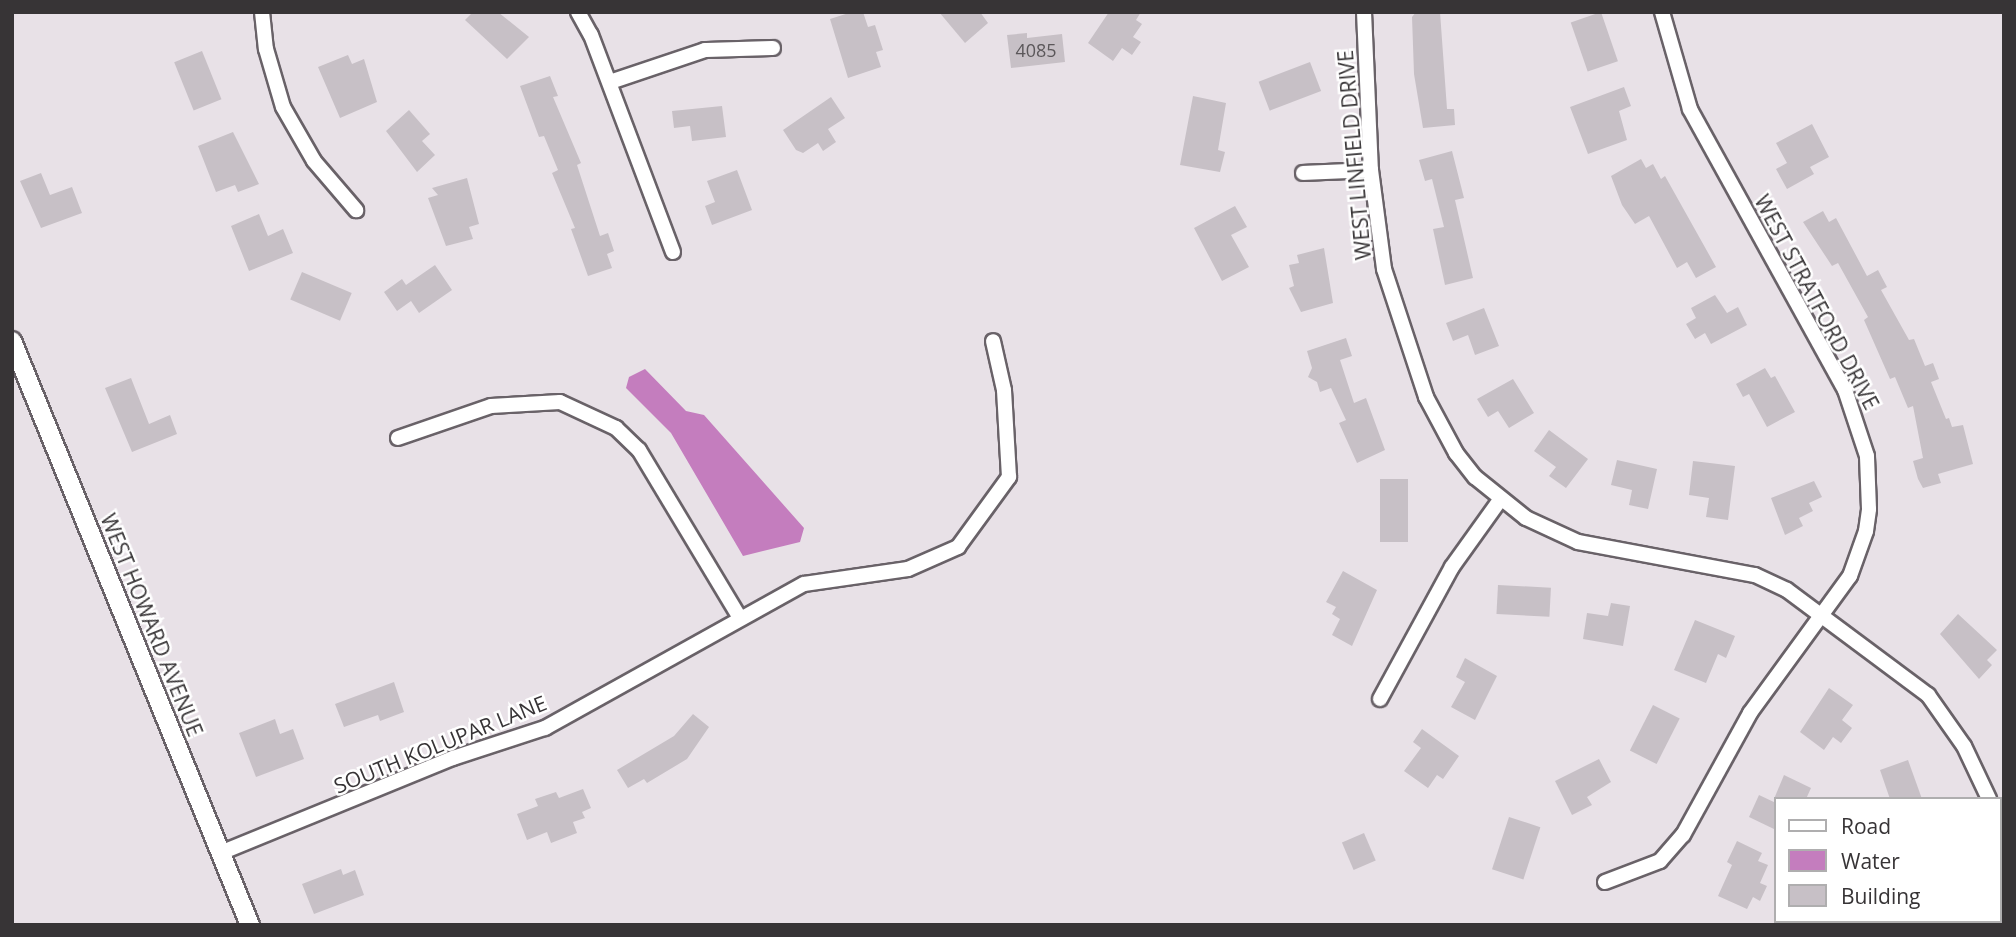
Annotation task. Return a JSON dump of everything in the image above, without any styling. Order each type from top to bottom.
[{"type":"street","points":[[262,12],[266,48],[283,107],[314,161],[356,210]]},
{"type":"street","points":[[578,12],[610,82],[673,252]]},
{"type":"street","name":"WEST LINFIELD DRIVE","points":[[1364,12],[1371,170],[1384,269],[1410,359],[1456,453],[1500,500],[1549,531],[1578,542],[1768,580],[1823,615],[1928,695],[1964,746],[1988,797]]},
{"type":"street","name":"WEST STRATFORD DRIVE","points":[[1605,882],[1649,867],[1677,843],[1750,713],[1850,576],[1866,531],[1870,486],[1860,431],[1844,390],[1690,109],[1662,12]]},
{"type":"street","points":[[610,82],[705,50],[773,48]]},
{"type":"street","points":[[1303,173],[1371,170]]},
{"type":"street","name":"WEST HOWARD AVENUE","points":[[12,341],[250,925]]},
{"type":"street","name":"SOUTH KOLUPAR LANE","points":[[220,853],[453,758],[545,728],[804,584],[908,569],[958,547],[1009,477],[1004,390],[993,341]]},
{"type":"street","points":[[398,438],[491,406],[560,402],[616,428],[639,450],[740,618]]},
{"type":"street","points":[[1380,699],[1451,567],[1500,500]]},
{"type":"water","points":[[645,369],[686,411],[704,415],[804,528],[800,542],[743,556],[671,433],[626,388],[629,377]]},
{"type":"building","points":[[473,12],[498,12],[529,37],[507,59],[465,20]]},
{"type":"building","points":[[852,12],[863,12],[868,27],[875,25],[883,50],[876,52],[881,67],[848,78],[830,19]]},
{"type":"building","points":[[939,12],[980,12],[988,23],[965,43]]},
{"type":"building","points":[[1109,12],[1141,12],[1136,20],[1142,24],[1133,37],[1141,42],[1132,55],[1122,48],[1113,61],[1088,43]]},
{"type":"building","points":[[1416,12],[1440,12],[1447,109],[1454,109],[1455,125],[1423,128],[1414,74],[1412,17]]},
{"type":"building","points":[[1601,12],[1618,61],[1588,72],[1571,22]]},
{"type":"building","points":[[1027,33],[1027,38],[1062,34],[1065,62],[1011,68],[1007,35]]},
{"type":"building","points":[[202,51],[221,99],[194,110],[174,62]]},
{"type":"building","points":[[348,55],[352,64],[364,59],[377,102],[340,118],[318,67]]},
{"type":"building","points":[[1310,62],[1321,91],[1270,111],[1259,82]]},
{"type":"building","points":[[550,76],[558,96],[553,97],[581,163],[577,165],[600,236],[608,233],[614,251],[607,254],[612,268],[588,276],[571,229],[575,228],[552,173],[558,170],[544,136],[539,137],[520,86]]},
{"type":"building","points":[[1624,87],[1631,106],[1619,111],[1627,140],[1588,154],[1570,107]]},
{"type":"building","points":[[1193,96],[1226,103],[1218,150],[1225,152],[1220,172],[1180,165]]},
{"type":"building","points":[[831,97],[845,118],[828,129],[836,142],[823,151],[818,143],[803,153],[796,150],[783,130]]},
{"type":"building","points":[[722,106],[726,137],[692,141],[690,126],[674,128],[672,111]]},
{"type":"building","points":[[409,110],[430,134],[422,141],[435,155],[417,172],[386,131]]},
{"type":"building","points":[[1812,124],[1829,157],[1810,167],[1814,174],[1787,189],[1776,169],[1787,163],[1776,143]]},
{"type":"building","points":[[233,132],[259,184],[238,192],[235,185],[216,192],[198,146]]},
{"type":"building","points":[[1452,151],[1464,198],[1455,200],[1473,278],[1445,285],[1433,229],[1444,227],[1432,179],[1425,181],[1419,160]]},
{"type":"building","points":[[1641,159],[1646,168],[1653,164],[1661,179],[1665,176],[1716,267],[1696,278],[1687,262],[1677,268],[1649,216],[1635,224],[1622,205],[1611,176]]},
{"type":"building","points":[[737,170],[752,210],[712,225],[705,206],[715,202],[707,181]]},
{"type":"building","points":[[41,173],[50,195],[72,187],[82,213],[41,228],[20,181]]},
{"type":"building","points":[[467,178],[479,224],[469,227],[473,239],[446,246],[428,198],[438,195],[432,188]]},
{"type":"building","points":[[1235,206],[1247,227],[1231,235],[1249,267],[1222,281],[1194,228]]},
{"type":"building","points":[[1823,211],[1829,222],[1836,218],[1867,276],[1878,270],[1887,287],[1881,290],[1909,340],[1914,339],[1925,366],[1933,363],[1939,379],[1931,382],[1946,419],[1949,418],[1952,427],[1963,425],[1973,464],[1938,474],[1941,483],[1923,488],[1918,479],[1913,461],[1923,458],[1913,406],[1908,408],[1895,377],[1890,379],[1864,320],[1868,317],[1838,263],[1832,266],[1803,222]]},
{"type":"building","points":[[259,214],[268,236],[283,229],[293,253],[249,271],[231,226]]},
{"type":"building","points":[[1324,248],[1333,303],[1301,312],[1289,288],[1294,286],[1289,265],[1299,263],[1297,255]]},
{"type":"building","points":[[435,265],[452,290],[419,313],[411,301],[397,311],[384,292],[402,279],[406,285]]},
{"type":"building","points":[[302,272],[352,293],[340,321],[290,300]]},
{"type":"building","points":[[1715,295],[1727,313],[1738,307],[1747,325],[1711,344],[1705,333],[1695,339],[1686,324],[1696,318],[1691,308]]},
{"type":"building","points":[[1484,308],[1499,346],[1475,355],[1468,335],[1453,341],[1446,323]]},
{"type":"building","points":[[1346,338],[1352,356],[1340,360],[1354,403],[1366,398],[1385,450],[1357,463],[1339,423],[1346,420],[1331,388],[1320,392],[1317,382],[1308,377],[1312,368],[1307,351]]},
{"type":"building","points":[[1765,368],[1771,378],[1775,376],[1795,412],[1767,427],[1749,394],[1743,397],[1736,384]]},
{"type":"building","points":[[131,378],[149,424],[170,415],[177,434],[132,452],[105,388]]},
{"type":"building","points":[[1513,379],[1534,413],[1509,428],[1498,411],[1488,417],[1477,399]]},
{"type":"building","points":[[1549,430],[1588,459],[1566,488],[1549,476],[1556,467],[1534,451]]},
{"type":"building","points":[[1617,460],[1657,469],[1648,509],[1629,505],[1632,490],[1611,485]]},
{"type":"building","points":[[1693,461],[1735,466],[1728,520],[1706,517],[1709,498],[1689,495]]},
{"type":"building","points":[[1380,479],[1408,479],[1408,542],[1380,542]]},
{"type":"building","points":[[1814,481],[1822,497],[1809,503],[1813,511],[1799,518],[1803,526],[1785,535],[1771,498]]},
{"type":"building","points":[[1343,571],[1377,590],[1352,646],[1332,635],[1340,619],[1332,614],[1336,607],[1326,602]]},
{"type":"building","points":[[1498,585],[1551,588],[1549,617],[1496,614]]},
{"type":"building","points":[[1611,603],[1630,606],[1623,646],[1583,639],[1587,613],[1608,616]]},
{"type":"building","points":[[1958,614],[1997,650],[1987,660],[1992,665],[1979,679],[1940,634]]},
{"type":"building","points":[[1695,620],[1735,636],[1726,658],[1718,654],[1706,683],[1674,670]]},
{"type":"building","points":[[1465,658],[1497,676],[1475,720],[1451,707],[1465,682],[1456,677]]},
{"type":"building","points":[[394,682],[404,712],[380,721],[378,715],[344,727],[335,704]]},
{"type":"building","points":[[1829,688],[1853,705],[1842,720],[1852,728],[1841,743],[1833,737],[1824,750],[1800,732]]},
{"type":"building","points":[[1653,705],[1680,719],[1657,764],[1630,750]]},
{"type":"building","points":[[693,714],[709,727],[687,759],[647,783],[644,779],[628,788],[617,770],[674,736]]},
{"type":"building","points":[[275,719],[280,734],[293,729],[304,759],[256,777],[239,733]]},
{"type":"building","points":[[1422,729],[1459,756],[1443,779],[1437,775],[1428,788],[1404,771],[1421,748],[1413,742]]},
{"type":"building","points":[[1599,759],[1611,782],[1587,797],[1592,805],[1572,815],[1555,781]]},
{"type":"building","points":[[1908,760],[1921,797],[1889,797],[1880,770]]},
{"type":"building","points":[[1784,775],[1811,788],[1807,797],[1775,797]]},
{"type":"building","points":[[583,789],[591,808],[582,812],[585,818],[573,822],[577,833],[551,843],[547,832],[527,840],[517,814],[538,806],[535,799],[556,792],[559,798]]},
{"type":"building","points":[[1759,795],[1774,802],[1774,829],[1749,817]]},
{"type":"building","points":[[1509,817],[1540,827],[1523,880],[1492,869]]},
{"type":"building","points":[[1364,833],[1376,861],[1354,870],[1342,842]]},
{"type":"building","points":[[1737,841],[1762,853],[1758,861],[1768,865],[1760,883],[1767,886],[1760,901],[1753,897],[1747,909],[1718,896],[1732,865],[1727,862]]},
{"type":"building","points":[[341,869],[343,875],[355,870],[364,895],[314,914],[302,884]]}]
